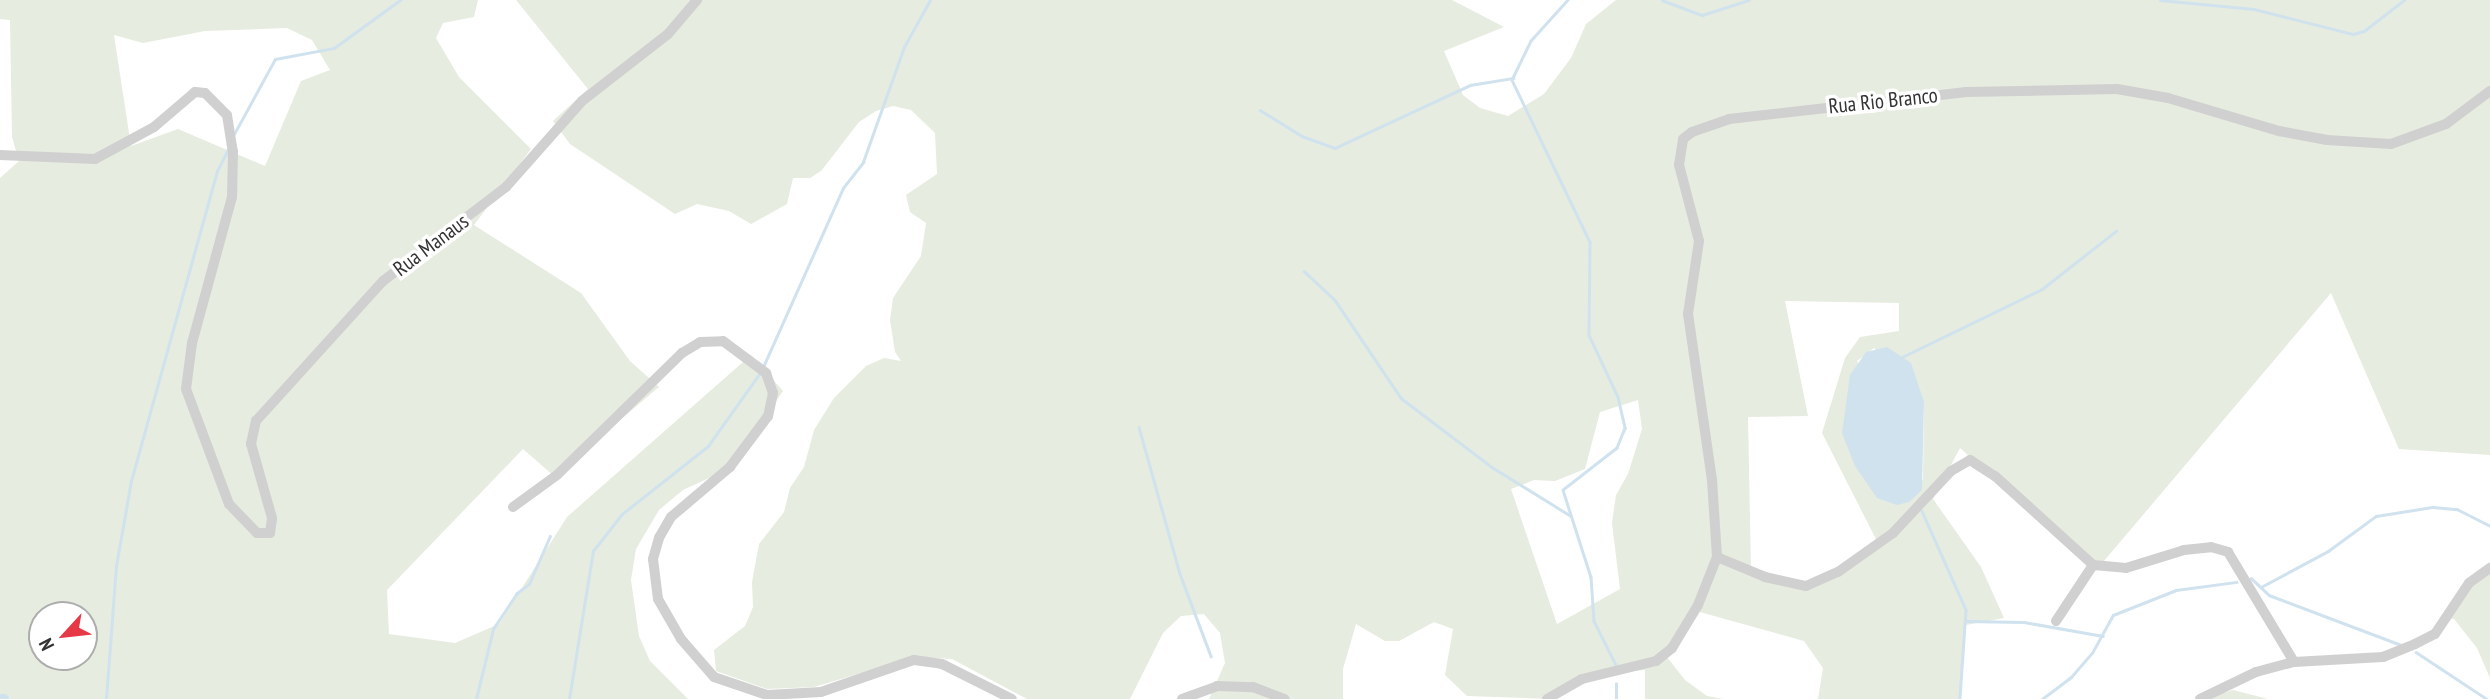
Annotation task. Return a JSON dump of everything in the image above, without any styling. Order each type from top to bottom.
[{"type":"street","name":"Rua Manaus","points":[[0,155],[95,159],[154,127],[195,92],[205,93],[227,115],[233,150],[232,197],[192,343],[186,388],[229,505],[257,533],[270,533],[272,518],[251,444],[256,421],[383,281],[506,187],[582,100],[668,34],[697,0]]},
{"type":"street","name":"Rua Rio Branco","points":[[1717,557],[1712,480],[1688,314],[1699,241],[1679,164],[1683,139],[1692,132],[1729,119],[1966,92],[2117,89],[2168,98],[2278,131],[2327,141],[2391,144],[2446,124],[2490,91]]},
{"type":"street","points":[[513,507],[557,475],[682,353],[700,342],[723,341],[766,373],[774,393],[768,416],[730,467],[671,517],[659,538],[653,559],[658,599],[681,639],[714,677],[767,695],[821,692],[914,660],[942,664],[1012,699]]},
{"type":"street","points":[[1547,699],[1582,679],[1656,661],[1672,648],[1692,615],[1717,557],[1765,577],[1805,586],[1838,572],[1893,533],[1951,471],[1970,460],[1995,476],[2093,565],[2126,568],[2184,550],[2211,547],[2228,552],[2294,662]]},
{"type":"street","points":[[2056,621],[2093,565]]},
{"type":"street","points":[[2200,699],[2256,672],[2294,662],[2383,657],[2415,644],[2435,634],[2469,583],[2490,568]]},
{"type":"street","points":[[1182,699],[1217,686],[1253,687],[1285,699]]},
{"type":"shaded area","points":[[0,0],[478,0],[474,17],[443,23],[436,38],[459,77],[531,149],[474,225],[581,293],[630,361],[659,387],[554,476],[523,449],[387,590],[389,634],[455,643],[499,624],[567,517],[751,355],[783,391],[731,468],[683,490],[659,510],[636,549],[631,580],[639,636],[650,661],[688,699],[0,699],[0,178],[19,161],[12,137],[10,20],[0,19]],"holes":[[[287,28],[312,40],[330,70],[301,81],[265,166],[178,129],[131,146],[114,35],[143,43],[205,31]]]},
{"type":"shaded area","points":[[516,0],[1452,0],[1504,27],[1444,51],[1463,95],[1480,108],[1508,116],[1544,94],[1571,58],[1586,24],[1616,0],[2490,0],[2490,455],[2399,449],[2331,293],[2098,568],[1960,448],[1933,499],[1981,567],[2004,618],[1966,625],[1959,699],[1818,699],[1823,668],[1804,641],[1696,611],[1663,652],[1685,680],[1707,696],[1723,699],[1645,699],[1645,670],[1582,675],[1553,699],[1467,696],[1445,675],[1453,629],[1434,622],[1399,641],[1385,641],[1356,624],[1343,669],[1343,699],[1209,699],[1225,663],[1220,633],[1204,614],[1181,616],[1163,633],[1130,699],[1027,699],[952,659],[915,657],[814,687],[767,689],[716,671],[714,650],[745,626],[753,607],[752,582],[759,544],[784,512],[790,488],[804,467],[814,430],[834,398],[866,366],[884,358],[901,361],[895,352],[890,320],[893,298],[921,256],[926,223],[910,212],[906,195],[937,174],[935,133],[911,110],[893,106],[876,111],[859,122],[821,171],[810,178],[793,178],[787,204],[751,224],[729,211],[697,204],[675,214],[570,144],[553,121],[588,89]],"holes":[[[1785,301],[1899,303],[1899,331],[1860,337],[1845,358],[1822,433],[1880,547],[1803,588],[1751,571],[1748,417],[1808,416]],[[1874,348],[1924,402],[1923,481],[1857,361]],[[1638,400],[1642,429],[1628,474],[1616,495],[1612,523],[1620,589],[1557,624],[1511,489],[1534,480],[1555,481],[1585,469],[1600,412]]]},
{"type":"shaded area","points":[[2490,566],[2490,678],[2477,648],[2454,619],[2448,618],[2461,586]]},
{"type":"shaded area","points":[[2233,690],[2268,699],[2203,699]]},
{"type":"water","points":[[1887,347],[1911,363],[1924,402],[1922,490],[1909,502],[1897,505],[1877,498],[1855,466],[1842,433],[1850,375],[1866,352]]},
{"type":"waterway","points":[[234,134],[275,59],[334,48],[400,0]]},
{"type":"waterway","points":[[763,367],[843,188],[863,162],[904,47],[930,0]]},
{"type":"waterway","points":[[1568,0],[1531,41],[1512,80],[1590,242],[1589,335],[1618,397],[1625,428],[1617,448],[1563,490],[1591,577],[1594,621],[1617,667]]},
{"type":"waterway","points":[[1662,0],[1702,15],[1749,0]]},
{"type":"waterway","points":[[2160,0],[2254,9],[2353,34],[2364,31],[2404,0]]},
{"type":"waterway","points":[[1260,110],[1302,136],[1335,148],[1470,85],[1513,78]]},
{"type":"waterway","points":[[106,699],[116,566],[131,481],[217,171],[229,147]]},
{"type":"waterway","points":[[1900,358],[2042,289],[2116,231]]},
{"type":"waterway","points":[[1304,271],[1335,300],[1401,398],[1492,467],[1571,516]]},
{"type":"waterway","points":[[569,699],[593,551],[622,514],[708,446],[760,373]]},
{"type":"waterway","points":[[1139,427],[1180,574],[1211,656]]},
{"type":"waterway","points":[[2261,587],[2328,551],[2376,516],[2433,507],[2457,509],[2490,526]]},
{"type":"waterway","points":[[1922,511],[1966,610],[1960,699]]},
{"type":"waterway","points":[[476,699],[493,629],[517,593],[529,584],[550,536]]},
{"type":"waterway","points":[[2251,578],[2269,595],[2401,645]]},
{"type":"waterway","points":[[2042,699],[2071,677],[2092,653],[2113,615],[2176,590],[2236,582]]},
{"type":"waterway","points":[[1965,621],[2024,622],[2103,636]]},
{"type":"waterway","points":[[2416,652],[2487,699]]},
{"type":"waterway","points":[[1616,684],[1616,699]]}]
